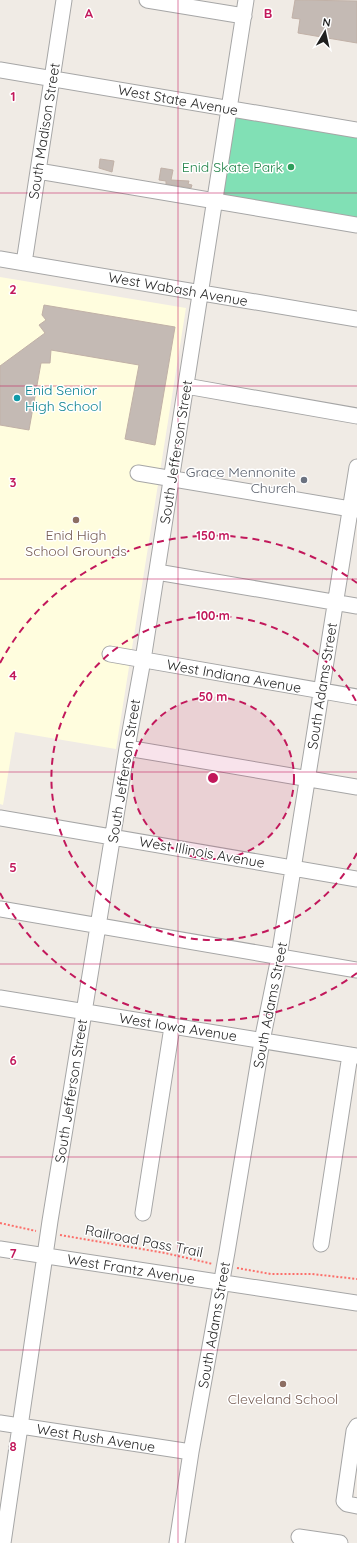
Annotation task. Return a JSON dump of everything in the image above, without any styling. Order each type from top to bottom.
[{"type":"street","name":"South Madison Street","points":[[24,263],[64,0]]},
{"type":"street","points":[[147,0],[244,16]]},
{"type":"street","name":"South Jefferson Street","points":[[3,1543],[48,1233],[83,1011],[143,660],[246,0]]},
{"type":"street","name":"West State Avenue","points":[[0,70],[357,130]]},
{"type":"street","points":[[38,171],[357,225]]},
{"type":"street","name":"West Wabash Avenue","points":[[0,259],[357,319]]},
{"type":"street","points":[[186,386],[357,416]]},
{"type":"street","name":"South Adams Street","points":[[177,1543],[191,1452],[262,1041],[279,957],[335,602],[354,510],[357,467]]},
{"type":"street","points":[[138,473],[354,510]]},
{"type":"street","points":[[157,572],[357,606]]},
{"type":"street","name":"West Indiana Avenue","points":[[110,654],[357,697]]},
{"type":"street","points":[[127,748],[357,787]]},
{"type":"street","name":"West Illinois Avenue","points":[[0,818],[113,836],[357,879]]},
{"type":"street","points":[[0,909],[357,970]]},
{"type":"street","name":"West Iowa Avenue","points":[[0,998],[354,1056]]},
{"type":"street","points":[[143,1213],[172,1027]]},
{"type":"street","points":[[321,1244],[354,1056]]},
{"type":"street","name":"West Frantz Avenue","points":[[0,1249],[357,1303]]},
{"type":"street","name":"West Rush Avenue","points":[[0,1423],[191,1452]]},
{"type":"street","points":[[357,1426],[354,1431],[344,1496],[344,1501],[347,1504],[357,1506]]},
{"type":"street","points":[[299,1537],[340,1543]]},
{"type":"path","name":"Railroad Pass Trail","points":[[0,1223],[271,1274],[312,1274],[357,1279]]},
{"type":"shaded area","name":"Enid High School Grounds","points":[[0,277],[186,308],[116,749],[15,732],[3,805],[0,804]]},
{"type":"green space","name":"Enid Skate Park","points":[[235,117],[357,137],[357,222],[221,197]]},
{"type":"building","points":[[295,0],[357,1],[357,43],[298,33],[300,19],[292,18]]},
{"type":"building","points":[[100,159],[114,161],[112,172],[99,168]]},
{"type":"building","points":[[161,168],[173,170],[171,180],[189,181],[188,184],[192,185],[191,188],[166,184],[166,181],[159,180]]},
{"type":"building","name":"Enid Senior High School","points":[[44,305],[175,327],[155,445],[125,439],[139,365],[51,350],[50,363],[41,363],[29,430],[0,425],[0,366],[45,333],[39,325],[46,320],[42,315]]},
{"type":"place","name":"Enid Skate Park","points":[[291,167]]},
{"type":"place","name":"Enid Senior High School","points":[[17,398]]},
{"type":"place","name":"Grace Mennonite Church","points":[[304,480]]},
{"type":"place","name":"Enid High School Grounds","points":[[76,520]]},
{"type":"place","name":"Cleveland School","points":[[283,1384]]}]
